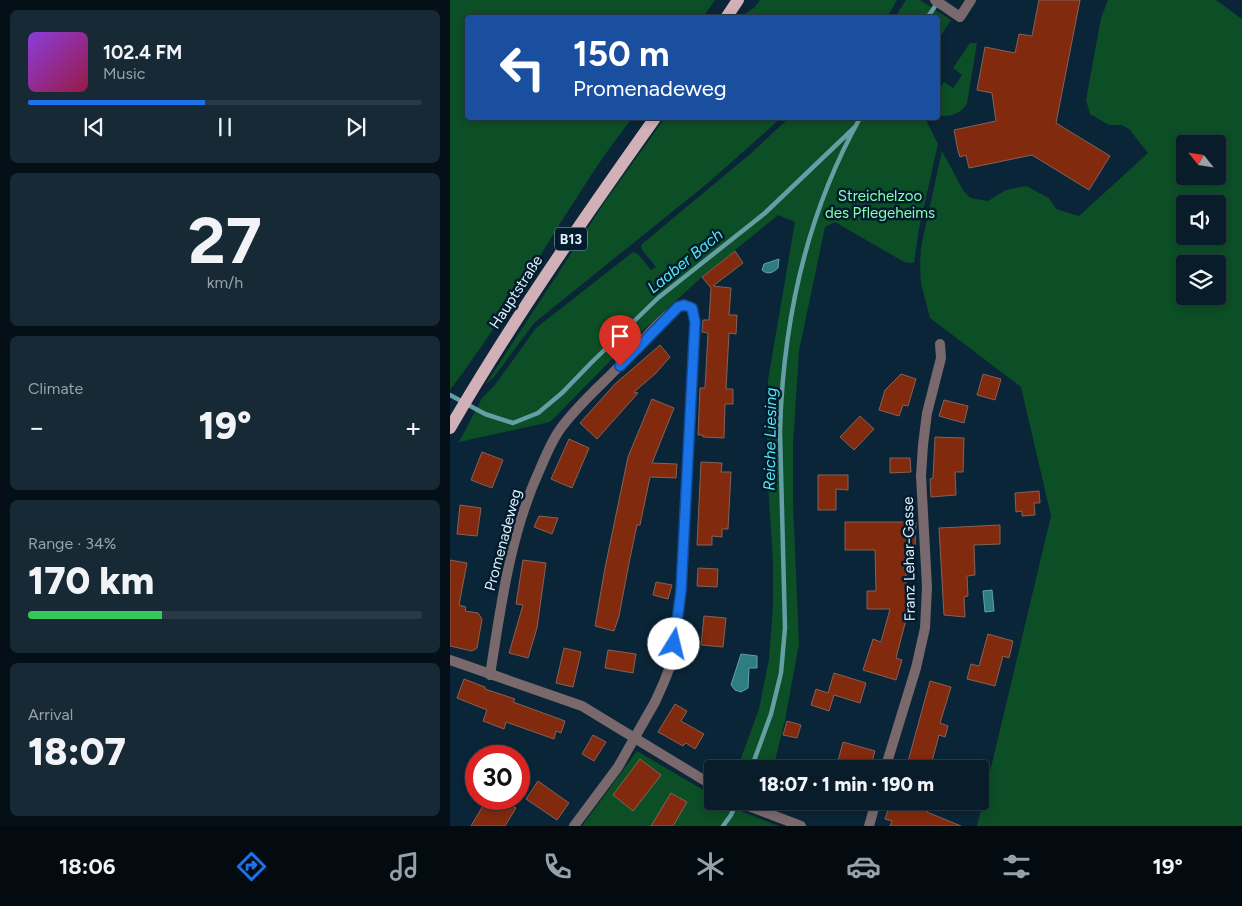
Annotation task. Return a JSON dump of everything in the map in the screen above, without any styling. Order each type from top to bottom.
[{"type":"main road","points":[[728,15],[738,0]]},
{"type":"main road","name":"Hauptstraße","points":[[451,426],[473,387],[592,206],[654,120]]},
{"type":"street","points":[[935,0],[960,16],[971,0]]},
{"type":"street","name":"Promenadeweg","points":[[490,675],[506,577],[519,526],[534,480],[548,450],[560,429],[578,408],[661,322],[678,307],[684,305],[692,308],[695,322],[681,591],[678,625],[671,664],[664,682],[618,767],[574,826]]},
{"type":"street","name":"Franz Lehar-Gasse","points":[[888,760],[916,668],[925,628],[927,587],[922,445],[927,413],[940,358],[940,344]]},
{"type":"street","points":[[450,660],[582,706],[704,780]]},
{"type":"street","points":[[759,810],[801,826]]},
{"type":"street","points":[[869,826],[873,810]]},
{"type":"green space","points":[[450,0],[715,0],[704,15],[465,15],[465,120],[631,120],[593,172],[504,313],[450,390]]},
{"type":"green space","points":[[760,0],[897,0],[888,15],[743,15],[755,7]]},
{"type":"green space","points":[[906,0],[920,0],[951,20],[940,37],[940,15],[896,15]]},
{"type":"green space","points":[[1108,0],[1216,0],[1242,19],[1242,826],[977,826],[981,810],[989,810],[989,776],[1051,516],[1021,387],[930,318],[921,283],[921,247],[942,151],[963,190],[970,198],[988,201],[1006,190],[1026,186],[1049,198],[1056,209],[1079,216],[1148,153],[1129,129],[1122,125],[1109,125],[1090,114],[1086,100],[1101,18]]},
{"type":"green space","points":[[970,43],[977,43],[967,103],[957,113],[942,116],[940,114],[940,89],[944,82],[953,88],[962,75],[953,68]]},
{"type":"green space","points":[[664,120],[779,120],[708,183],[534,323],[494,377],[485,385],[606,200]]},
{"type":"green space","name":"Streichelzoo des Pflegeheims","points":[[787,120],[926,120],[938,144],[919,229],[914,263],[904,262],[835,222],[825,227],[799,351],[793,445],[793,503],[799,644],[785,720],[775,760],[740,760],[759,709],[769,659],[773,606],[773,562],[767,468],[768,380],[795,222],[778,215],[702,277],[618,353],[550,422],[459,442],[482,398],[495,385],[536,328],[633,252],[638,254],[651,270],[656,267],[642,250],[642,244],[749,155]]},
{"type":"green space","points":[[637,751],[704,790],[704,810],[740,810],[779,826],[582,826]]},
{"type":"shaded area","points":[[779,259],[778,268],[774,271],[768,273],[762,270],[764,264]]},
{"type":"shaded area","points":[[992,590],[994,611],[985,612],[983,591]]},
{"type":"shaded area","points":[[741,654],[757,656],[757,668],[749,668],[748,688],[741,692],[735,690],[731,685]]},
{"type":"building","points":[[1039,0],[1080,0],[1056,123],[1110,156],[1089,190],[1032,155],[969,168],[966,155],[960,157],[958,151],[954,130],[996,121],[992,93],[977,90],[985,47],[1015,53],[1019,34],[1032,36]]},
{"type":"building","points":[[735,251],[743,263],[713,286],[731,288],[729,315],[737,315],[736,334],[729,333],[726,389],[733,389],[733,404],[725,404],[724,438],[703,437],[703,435],[698,435],[700,388],[705,388],[708,333],[702,332],[703,320],[709,320],[711,288],[702,277]]},
{"type":"building","points":[[660,345],[670,357],[655,374],[634,392],[638,393],[597,439],[580,423],[615,384]]},
{"type":"building","points":[[901,374],[916,379],[908,406],[903,405],[899,416],[879,410],[885,390]]},
{"type":"building","points":[[983,374],[1001,379],[995,400],[977,395]]},
{"type":"building","points":[[652,399],[674,408],[652,463],[677,464],[676,478],[650,477],[640,525],[637,525],[619,616],[614,631],[595,626],[628,457]]},
{"type":"building","points":[[944,400],[968,406],[964,423],[939,416]]},
{"type":"building","points":[[860,416],[874,429],[854,450],[840,437]]},
{"type":"building","points":[[935,437],[964,438],[963,472],[955,472],[956,495],[931,497],[930,479],[933,478]]},
{"type":"building","points":[[569,439],[589,448],[572,488],[551,479]]},
{"type":"building","points":[[482,452],[503,460],[492,488],[471,480]]},
{"type":"building","points":[[890,458],[910,458],[911,472],[890,473]]},
{"type":"building","points":[[701,462],[722,463],[721,472],[731,472],[728,529],[722,529],[722,537],[712,536],[712,545],[697,545]]},
{"type":"building","points":[[818,475],[848,475],[848,490],[836,489],[836,510],[818,510]]},
{"type":"building","points":[[1039,491],[1040,503],[1034,503],[1035,515],[1022,516],[1022,511],[1016,512],[1015,493]]},
{"type":"building","points":[[460,505],[481,508],[477,536],[457,534]]},
{"type":"building","points":[[539,516],[558,518],[552,534],[534,527]]},
{"type":"building","points":[[845,522],[916,522],[914,572],[906,573],[906,596],[912,596],[911,616],[907,616],[896,658],[902,660],[896,680],[863,670],[873,639],[881,642],[890,609],[867,609],[867,591],[876,591],[875,550],[845,550]]},
{"type":"building","points":[[1000,525],[1000,544],[974,545],[975,575],[967,576],[968,596],[964,597],[965,617],[944,615],[939,528]]},
{"type":"building","points":[[450,560],[467,563],[459,605],[466,607],[465,611],[478,613],[482,619],[477,648],[472,651],[450,646]]},
{"type":"building","points":[[523,560],[546,563],[537,628],[528,658],[509,653],[523,605],[516,604]]},
{"type":"building","points":[[698,568],[718,569],[717,587],[697,586]]},
{"type":"building","points":[[656,582],[672,585],[668,599],[653,595]]},
{"type":"building","points":[[704,616],[726,618],[723,647],[701,645]]},
{"type":"building","points":[[988,634],[1013,641],[1009,658],[1003,656],[995,686],[967,679],[971,664],[979,666]]},
{"type":"building","points":[[564,648],[581,652],[573,687],[556,683]]},
{"type":"building","points":[[608,650],[636,654],[633,673],[605,668]]},
{"type":"building","points":[[834,673],[866,683],[860,703],[834,695],[829,711],[811,705],[816,689],[828,693]]},
{"type":"building","points":[[464,679],[485,687],[485,689],[515,699],[513,702],[565,721],[561,733],[556,731],[554,739],[506,722],[504,729],[483,721],[487,710],[457,698]]},
{"type":"building","points":[[930,681],[951,687],[940,723],[948,726],[945,737],[939,735],[932,760],[908,760]]},
{"type":"building","points":[[675,704],[687,711],[681,721],[704,734],[695,749],[686,743],[683,746],[658,732]]},
{"type":"building","points":[[787,721],[801,725],[797,738],[783,735]]},
{"type":"building","points":[[593,735],[606,742],[594,761],[582,754]]},
{"type":"building","points":[[843,742],[875,751],[872,760],[838,760]]},
{"type":"building","points":[[640,759],[661,775],[633,811],[613,795]]},
{"type":"building","points":[[538,781],[569,803],[557,820],[530,802],[530,793]]},
{"type":"building","points":[[671,793],[687,802],[673,826],[651,826]]},
{"type":"building","points":[[480,810],[515,810],[505,826],[471,826]]},
{"type":"building","points":[[888,810],[928,810],[927,812],[961,826],[890,826],[892,821],[885,819]]},
{"type":"waterway","name":"Reiche Liesing","points":[[929,15],[938,2]]},
{"type":"waterway","name":"Reiche Liesing","points":[[754,760],[771,714],[781,673],[785,628],[780,431],[786,349],[801,269],[812,230],[841,154],[859,120]]},
{"type":"waterway","name":"Laaber Bach","points":[[450,395],[485,414],[513,423],[538,413],[562,393],[658,298],[765,213],[855,127]]},
{"type":"waterway","name":"Reiche Liesing","points":[[723,826],[733,810]]},
{"type":"route","points":[[620,366],[661,322],[678,307],[684,305],[692,308],[695,322],[681,591],[674,644]]}]
